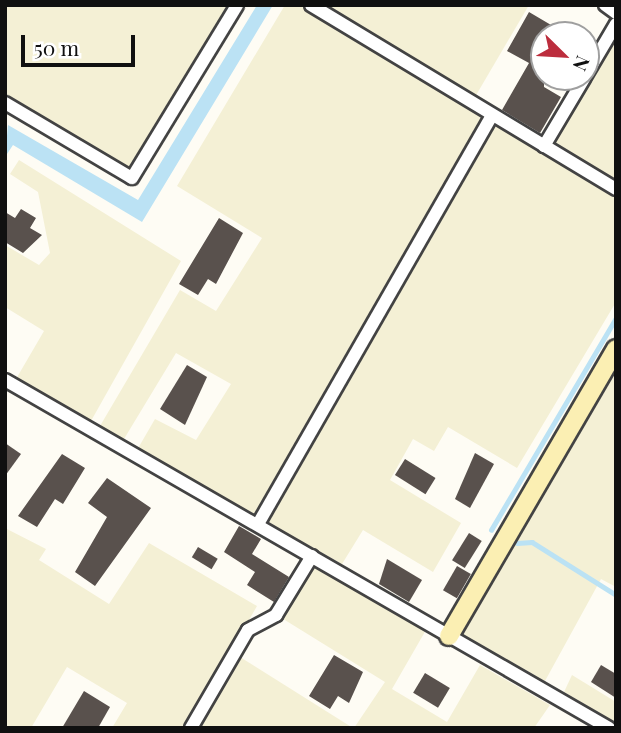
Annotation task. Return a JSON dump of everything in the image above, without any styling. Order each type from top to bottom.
[{"type":"street","points":[[5,103],[132,178],[237,5]]},
{"type":"street","points":[[311,5],[616,189]]},
{"type":"street","points":[[605,5],[616,12]]},
{"type":"street","points":[[600,51],[616,24]]},
{"type":"street","points":[[544,146],[576,91]]},
{"type":"street","points":[[258,524],[492,115]]},
{"type":"street","points":[[449,636],[616,349]]},
{"type":"street","points":[[5,380],[609,728]]},
{"type":"street","points":[[191,728],[248,631],[276,615],[312,556]]},
{"type":"shaded area","points":[[5,5],[233,5],[131,174],[5,98]]},
{"type":"shaded area","points":[[285,5],[299,5],[616,196],[616,302],[517,468],[448,427],[434,451],[413,439],[390,480],[461,523],[433,572],[363,530],[342,564],[137,450],[155,419],[196,440],[231,384],[176,353],[124,439],[100,426],[180,290],[216,311],[262,238],[177,186]]},
{"type":"shaded area","points":[[325,5],[529,5],[475,97]]},
{"type":"shaded area","points":[[616,33],[616,182],[552,144],[583,91],[600,91],[600,61]]},
{"type":"shaded area","points":[[19,160],[181,261],[91,421],[16,379],[44,331],[5,307],[5,245],[39,265],[50,253],[38,192],[10,174]]},
{"type":"shaded area","points":[[616,372],[616,587],[601,579],[545,681],[462,634]]},
{"type":"shaded area","points":[[5,528],[46,549],[39,560],[109,604],[149,543],[257,606],[187,728],[112,728],[127,703],[67,667],[31,728],[5,728]]},
{"type":"shaded area","points":[[313,566],[426,630],[392,689],[447,722],[480,665],[550,705],[534,728],[354,728],[385,682],[280,617]]},
{"type":"shaded area","points":[[240,657],[353,728],[198,728]]},
{"type":"shaded area","points":[[572,675],[616,702],[616,723],[564,692]]},
{"type":"water","points":[[257,5],[273,5],[142,222],[13,145],[5,157],[8,125],[138,200]]},
{"type":"building","points":[[529,12],[544,21],[530,21],[530,91],[551,91],[561,97],[540,133],[502,110],[529,63],[507,51]]},
{"type":"building","points":[[21,209],[36,218],[30,228],[42,235],[23,253],[5,242],[5,212],[15,218]]},
{"type":"building","points":[[219,218],[243,233],[216,284],[208,279],[198,295],[179,284]]},
{"type":"building","points":[[187,365],[207,377],[185,425],[160,409]]},
{"type":"building","points":[[5,443],[21,454],[5,476]]},
{"type":"building","points":[[475,453],[494,464],[470,508],[455,499]]},
{"type":"building","points":[[62,454],[85,468],[63,504],[55,499],[37,527],[18,516]]},
{"type":"building","points":[[405,459],[436,478],[425,494],[395,475]]},
{"type":"building","points":[[107,478],[151,508],[95,586],[75,572],[107,517],[88,503]]},
{"type":"building","points":[[239,526],[261,539],[252,554],[289,577],[274,602],[247,585],[255,572],[224,552]]},
{"type":"building","points":[[469,533],[482,541],[465,568],[452,560]]},
{"type":"building","points":[[198,547],[218,559],[212,569],[192,557]]},
{"type":"building","points":[[387,559],[422,580],[409,602],[379,584]]},
{"type":"building","points":[[457,566],[471,574],[457,598],[443,590]]},
{"type":"building","points":[[334,655],[363,672],[349,703],[338,696],[330,709],[309,696]]},
{"type":"building","points":[[601,665],[616,674],[616,698],[591,682]]},
{"type":"building","points":[[425,673],[450,688],[438,708],[413,693]]},
{"type":"building","points":[[84,691],[110,707],[98,728],[62,728]]},
{"type":"waterway","points":[[491,530],[616,318]]},
{"type":"waterway","points":[[517,543],[532,542],[616,595]]}]
